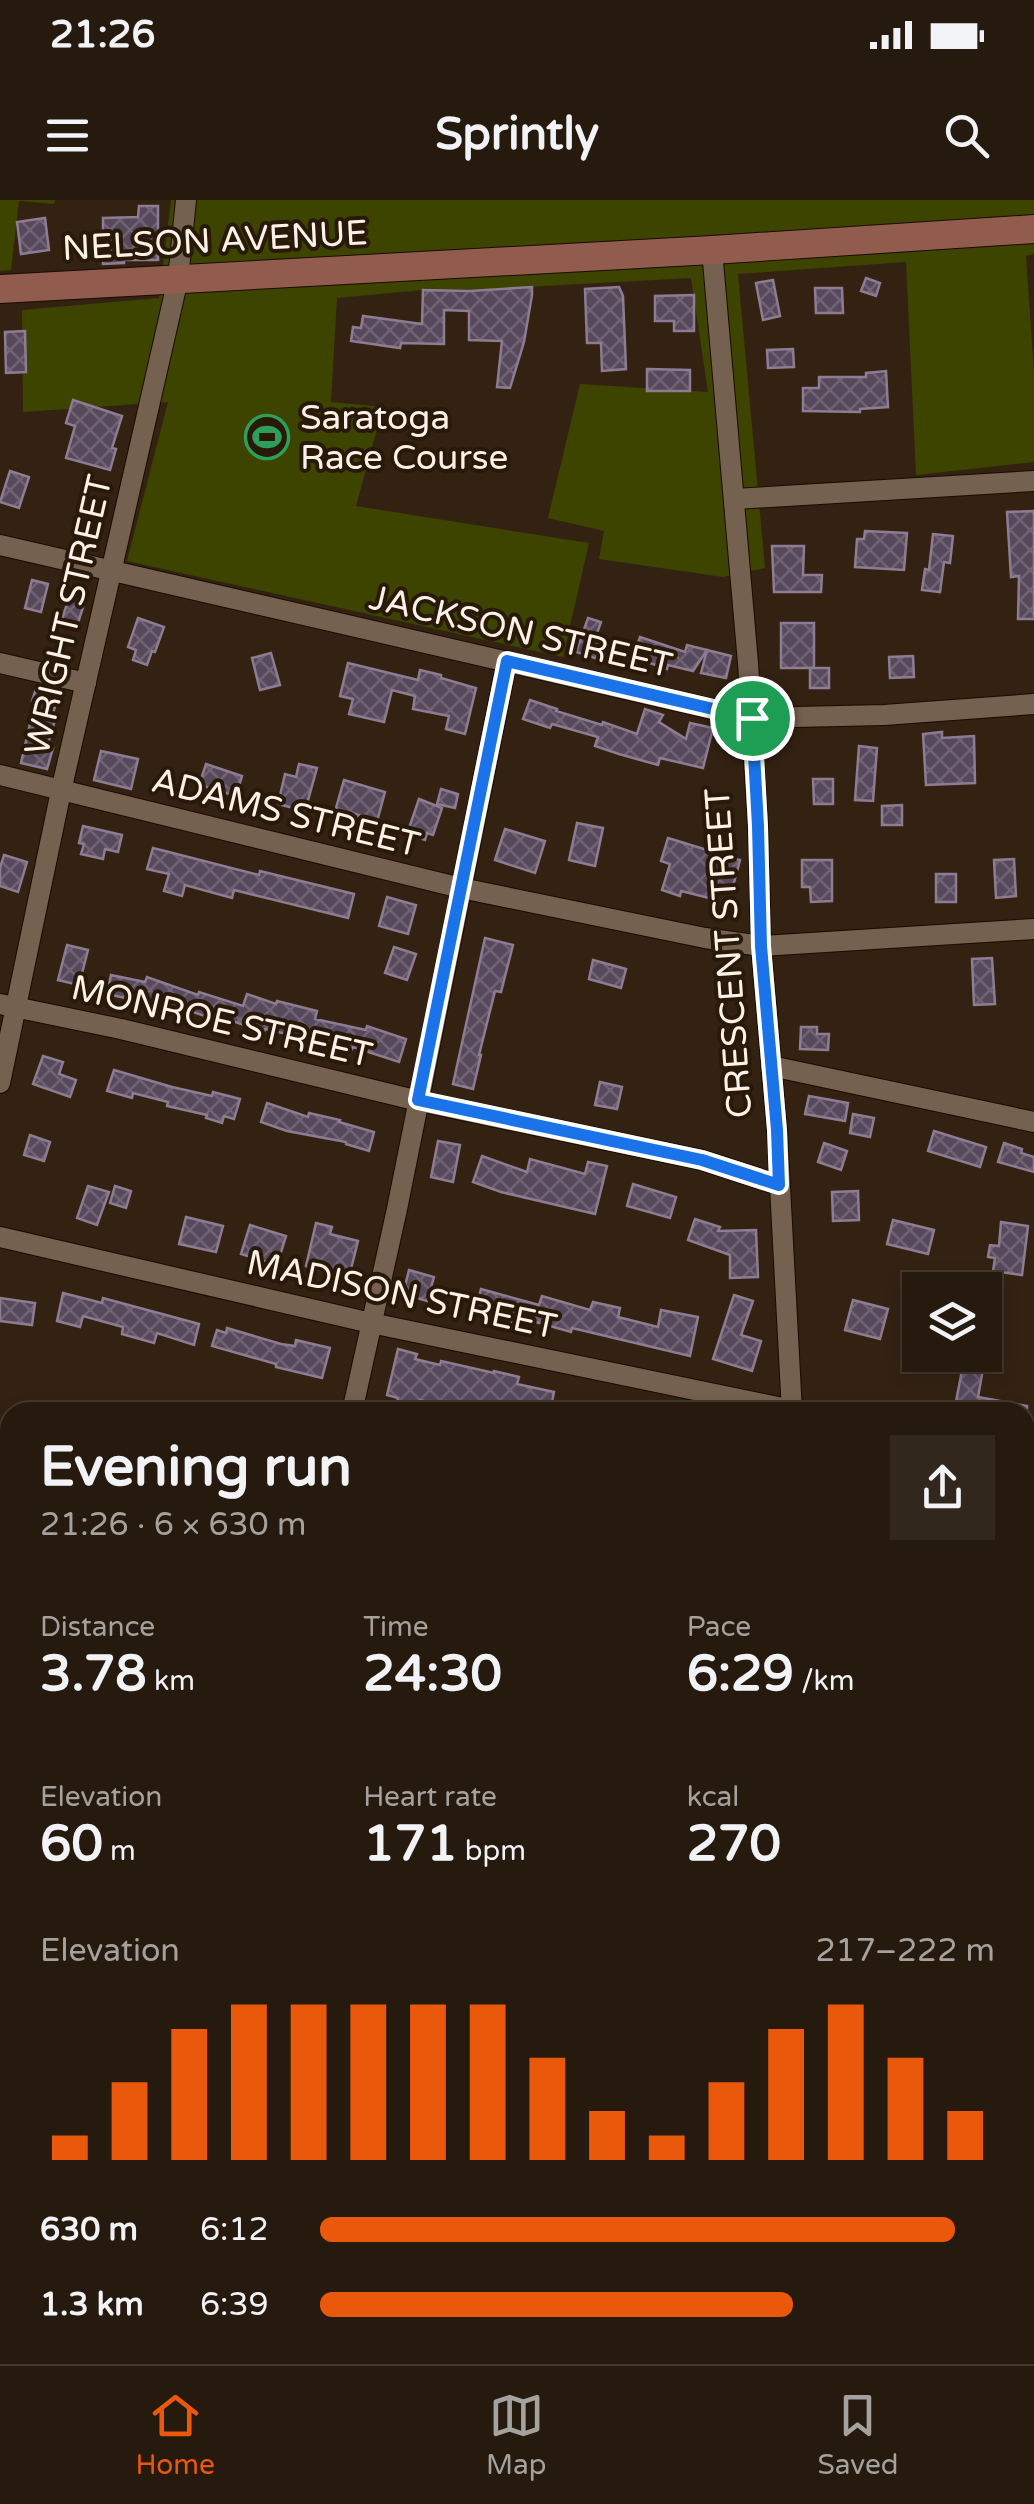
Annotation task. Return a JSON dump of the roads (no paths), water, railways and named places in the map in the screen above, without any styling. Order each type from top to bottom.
[{"type":"street","name":"WRIGHT STREET","points":[[0,1083],[8,1006],[178,280],[186,200]]},
{"type":"street","name":"NELSON AVENUE","points":[[0,290],[1034,229]]},
{"type":"street","name":"CRESCENT STREET","points":[[712,250],[752,718],[761,946],[777,1130],[792,1402]]},
{"type":"street","points":[[735,499],[1034,481]]},
{"type":"street","name":"JACKSON STREET","points":[[0,545],[752,718],[864,716],[1034,704]]},
{"type":"street","points":[[354,1402],[507,661]]},
{"type":"street","points":[[0,663],[86,682]]},
{"type":"street","name":"ADAMS STREET","points":[[0,776],[461,888],[705,938],[761,946],[1034,929]]},
{"type":"street","name":"MONROE STREET","points":[[8,1006],[702,1160],[779,1185]]},
{"type":"street","points":[[771,1066],[1034,1122]]},
{"type":"street","name":"MADISON STREET","points":[[0,1237],[372,1322],[750,1402]]},
{"type":"place","name":"Saratoga Race Course","points":[[267,437]]}]
